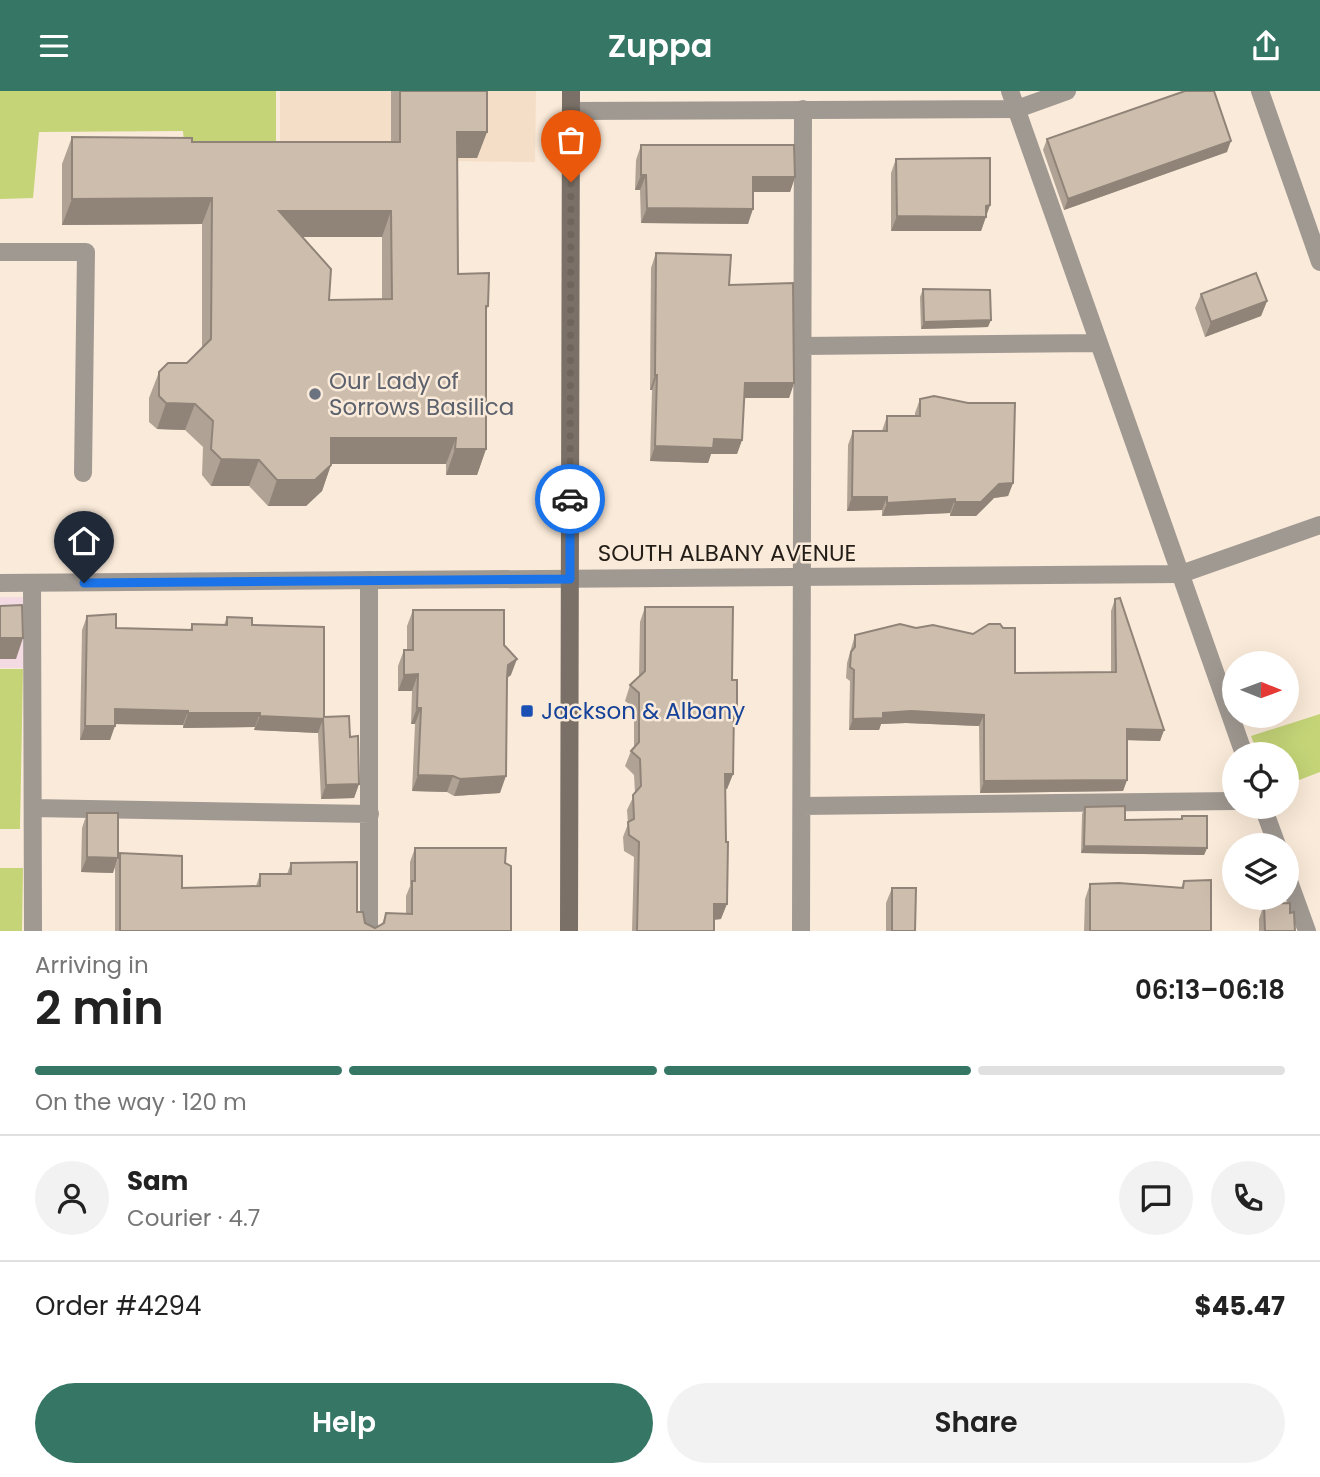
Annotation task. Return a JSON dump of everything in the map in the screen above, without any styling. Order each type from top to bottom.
[{"type":"street","points":[[569,931],[570,91]]},
{"type":"street","points":[[1010,91],[1240,742]]},
{"type":"street","points":[[570,111],[1017,109],[1067,91]]},
{"type":"street","points":[[1260,91],[1320,262]]},
{"type":"street","points":[[801,931],[803,109]]},
{"type":"street","points":[[0,252],[86,252],[83,473]]},
{"type":"street","points":[[803,346],[1099,343]]},
{"type":"street","name":"SOUTH ALBANY AVENUE","points":[[0,583],[1181,574],[1320,525]]},
{"type":"street","points":[[369,580],[369,931]]},
{"type":"street","points":[[33,583],[33,931]]},
{"type":"street","points":[[802,806],[1222,801]]},
{"type":"street","points":[[33,808],[370,814]]},
{"type":"street","points":[[1299,909],[1307,931]]},
{"type":"shaded area","points":[[280,91],[536,91],[535,162],[280,159]]},
{"type":"shaded area","points":[[0,597],[33,597],[33,668],[0,668]]},
{"type":"green space","points":[[0,91],[276,91],[276,151],[185,152],[183,131],[39,132],[33,198],[0,199]]},
{"type":"green space","points":[[0,669],[23,669],[20,829],[0,829]]},
{"type":"green space","points":[[1320,714],[1320,772],[1299,780],[1299,742],[1253,742],[1251,736],[1276,728],[1299,728],[1299,721]]},
{"type":"green space","points":[[0,868],[23,868],[22,931],[0,931]]},
{"type":"building","points":[[400,91],[487,91],[487,132],[457,132],[458,274],[489,273],[486,306],[486,449],[455,449],[456,438],[331,438],[331,465],[315,480],[277,480],[259,460],[221,459],[211,449],[213,421],[195,404],[166,403],[159,396],[159,372],[168,363],[187,363],[211,339],[212,198],[72,199],[72,137],[192,138],[192,142],[400,142]],"holes":[[[279,211],[391,211],[392,299],[329,300],[331,269]]]},
{"type":"building","points":[[1185,91],[1214,91],[1231,141],[1068,199],[1047,139]]},
{"type":"building","points":[[641,145],[794,145],[795,177],[753,177],[753,209],[647,208],[646,175],[641,175]]},
{"type":"building","points":[[990,158],[990,205],[986,206],[986,217],[897,216],[896,159]]},
{"type":"building","points":[[656,253],[731,255],[729,285],[793,283],[794,383],[745,383],[742,440],[714,439],[713,448],[655,446]]},
{"type":"building","points":[[1256,273],[1267,301],[1211,322],[1201,294]]},
{"type":"building","points":[[923,289],[990,290],[991,320],[924,322]]},
{"type":"building","points":[[934,396],[968,403],[1015,403],[1013,483],[999,484],[981,502],[955,502],[955,499],[887,503],[887,497],[852,497],[853,431],[887,431],[887,416],[920,416],[920,399]]},
{"type":"building","points":[[1120,598],[1164,730],[1127,729],[1127,780],[984,781],[984,715],[911,711],[883,713],[883,718],[853,719],[854,670],[850,667],[855,635],[900,624],[916,628],[933,625],[973,634],[989,624],[1000,624],[1003,628],[1015,628],[1015,673],[1116,672],[1115,599]]},
{"type":"building","points":[[22,605],[23,638],[0,638],[0,606]]},
{"type":"building","points":[[645,607],[733,607],[732,680],[737,680],[737,709],[734,709],[733,774],[725,774],[727,904],[714,904],[714,931],[637,931],[639,842],[629,835],[628,822],[634,819],[633,795],[641,786],[640,759],[631,751],[639,742],[639,693],[630,685],[645,671]]},
{"type":"building","points":[[413,610],[504,610],[504,645],[517,659],[508,665],[506,776],[460,779],[453,776],[418,775],[421,708],[417,708],[418,674],[404,675],[404,650],[413,650]]},
{"type":"building","points":[[116,614],[116,628],[192,630],[192,624],[227,625],[227,617],[252,618],[252,625],[324,627],[324,717],[349,716],[350,737],[358,736],[359,784],[326,785],[323,719],[260,716],[260,713],[115,709],[115,726],[85,726],[87,616]]},
{"type":"building","points":[[1125,806],[1125,820],[1207,816],[1207,848],[1084,846],[1085,807]]},
{"type":"building","points":[[87,813],[118,813],[118,858],[87,857]]},
{"type":"building","points":[[415,848],[506,848],[505,863],[511,866],[511,931],[120,931],[120,853],[182,856],[182,888],[260,886],[260,874],[291,874],[291,863],[357,862],[357,912],[363,912],[365,923],[375,928],[384,923],[386,913],[412,914]]},
{"type":"building","points":[[1211,880],[1211,931],[1090,931],[1090,884],[1119,883],[1183,888],[1184,881]]},
{"type":"building","points":[[892,888],[916,888],[915,931],[892,931]]},
{"type":"building","points":[[1264,910],[1294,912],[1295,931],[1265,931]]},
{"type":"way so far","points":[[570,499],[571,182]]},
{"type":"place","name":"Our Lady of Sorrows Basilica","points":[[315,394]]},
{"type":"place","name":"Jackson & Albany","points":[[527,711]]},
{"type":"route","points":[[84,583],[570,579],[570,499]]}]
